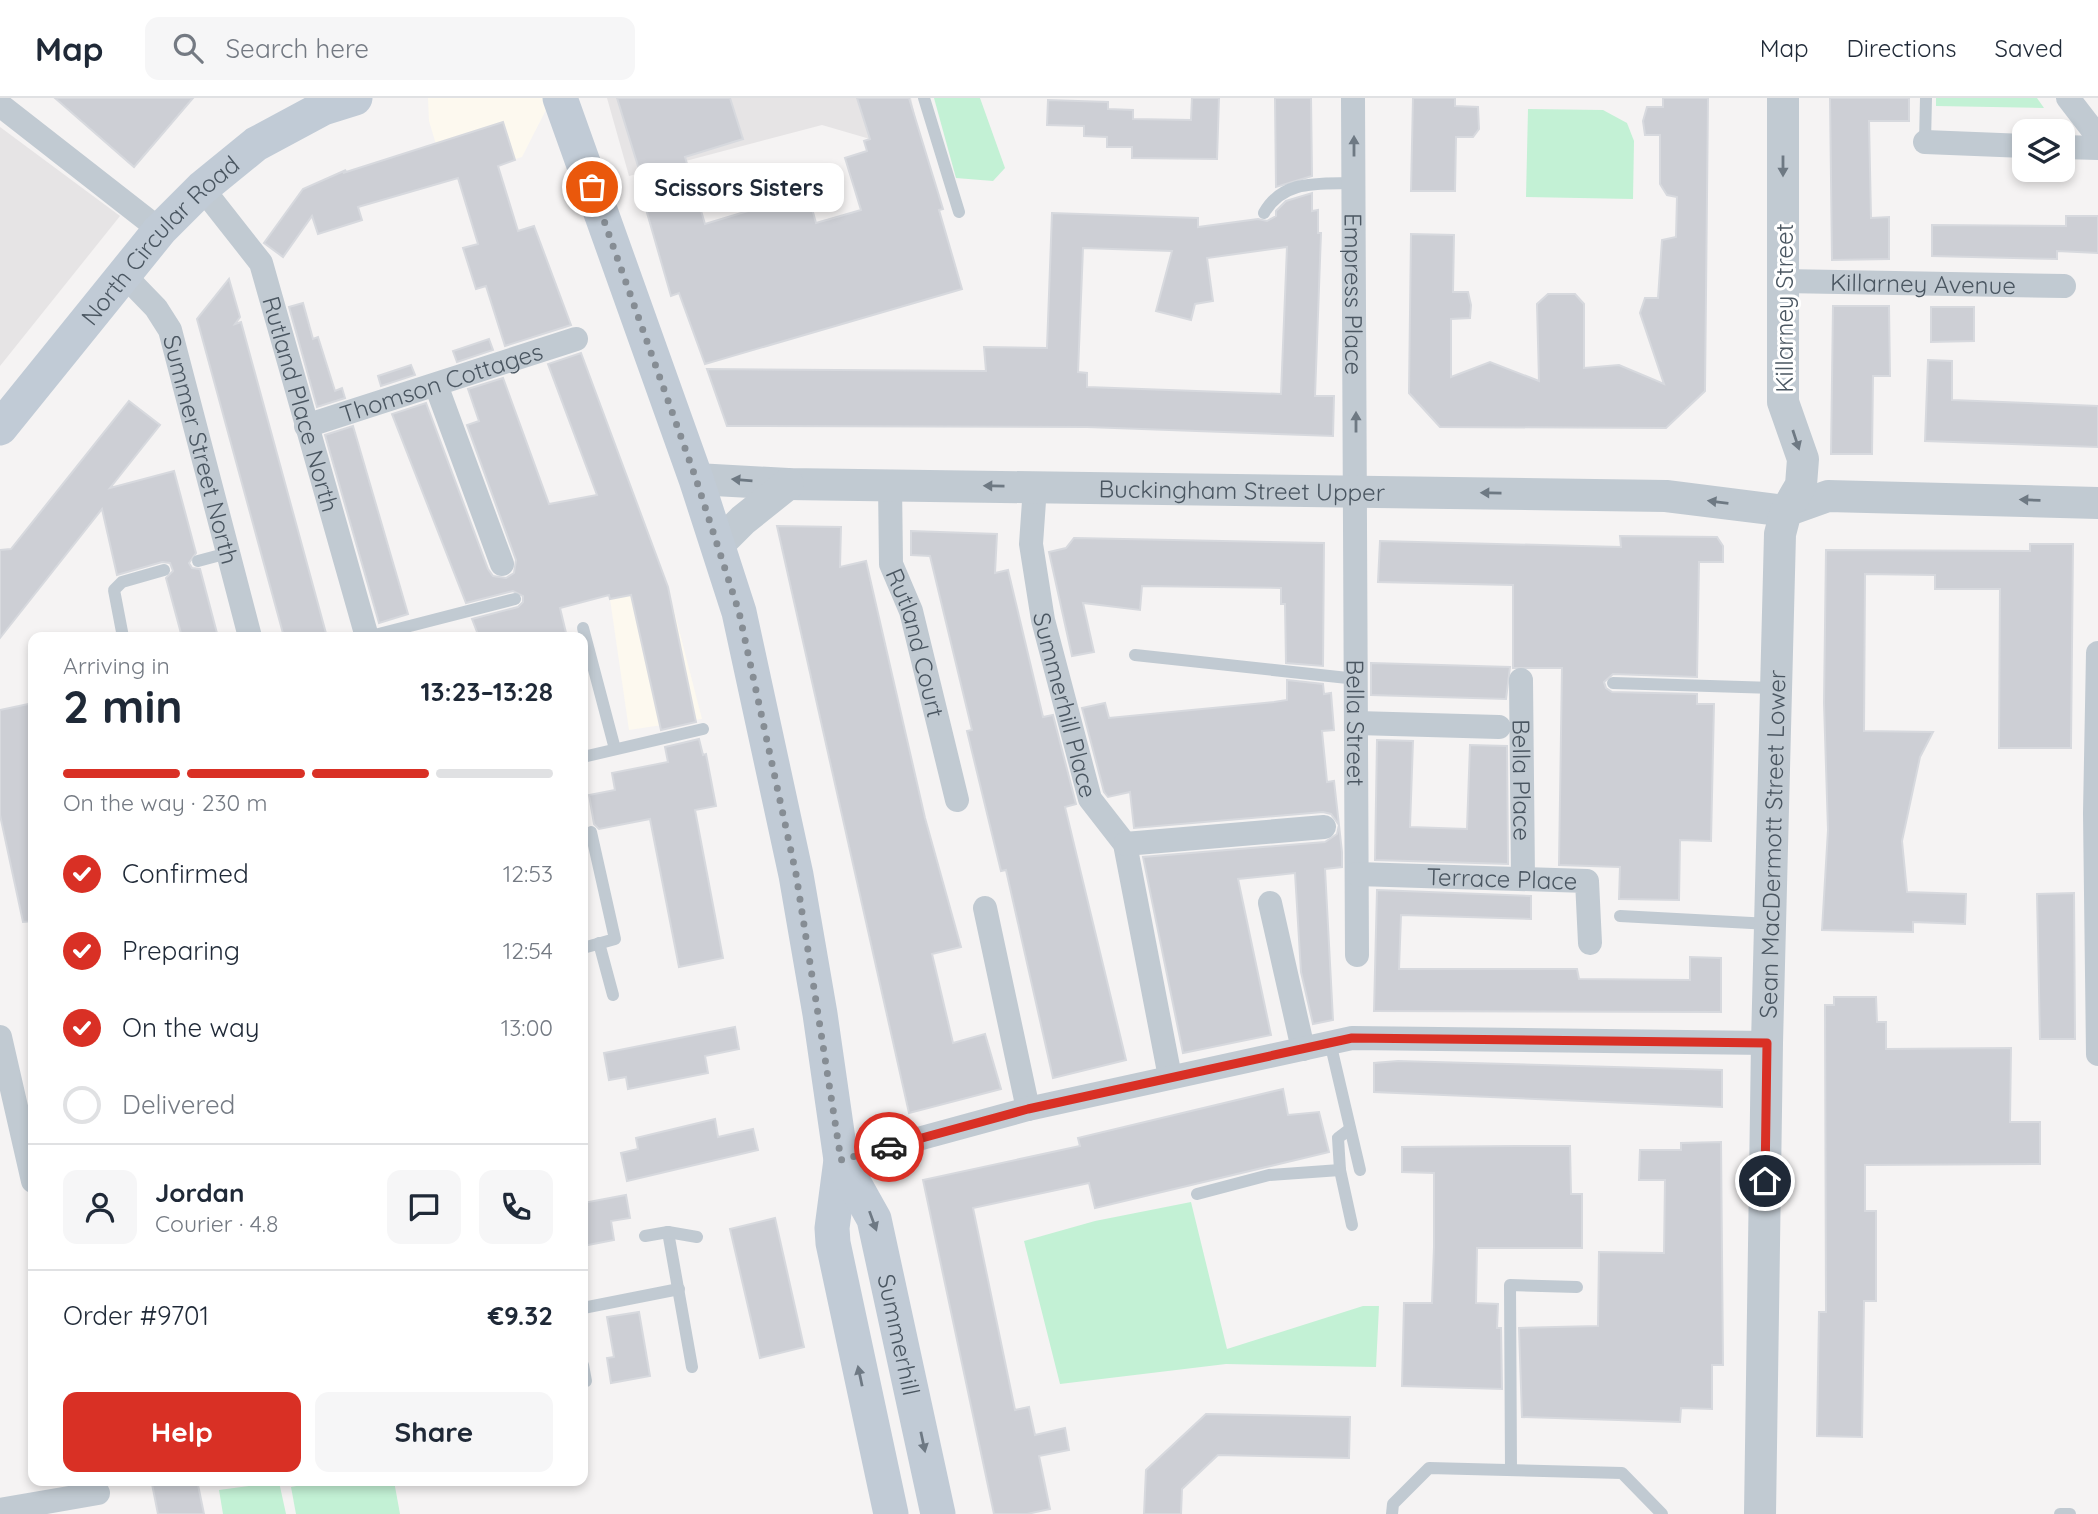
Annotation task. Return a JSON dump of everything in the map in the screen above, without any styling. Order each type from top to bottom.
[{"type":"main road","name":"North Circular Road","points":[[0,428],[160,230],[202,188],[256,144],[323,108],[355,98]]},
{"type":"main road","name":"Summerhill","points":[[560,98],[696,479],[739,612],[796,874],[841,1160],[832,1228],[833,1244],[891,1514]]},
{"type":"main road","name":"Summerhill","points":[[841,1160],[874,1219],[938,1514]]},
{"type":"street","name":"Empress Place","points":[[1353,98],[1356,490]]},
{"type":"street","name":"Killarney Street","points":[[1783,98],[1783,402],[1803,459],[1801,485],[1786,511]]},
{"type":"street","points":[[2068,98],[2098,137]]},
{"type":"street","points":[[0,105],[160,230]]},
{"type":"street","points":[[1925,142],[2012,145]]},
{"type":"street","points":[[2075,147],[2098,148]]},
{"type":"street","name":"Rutland Place North","points":[[202,188],[261,263],[366,632]]},
{"type":"street","name":"Summer Street North","points":[[125,276],[156,308],[170,330],[249,632]]},
{"type":"street","name":"Killarney Avenue","points":[[1783,281],[2064,286]]},
{"type":"street","name":"Thomson Cottages","points":[[306,426],[576,339]]},
{"type":"street","points":[[436,385],[502,564]]},
{"type":"street","name":"Buckingham Street Upper","points":[[696,479],[788,484],[1666,496],[1786,511]]},
{"type":"street","points":[[718,545],[743,520],[788,484]]},
{"type":"street","name":"Rutland Court","points":[[890,484],[891,564],[911,611],[957,800]]},
{"type":"street","name":"Summerhill Place","points":[[1035,487],[1031,544],[1043,620],[1090,799],[1125,844],[1170,1077]]},
{"type":"street","name":"Bella Street","points":[[1356,490],[1357,955]]},
{"type":"street","points":[[1786,511],[1828,496],[2098,503]]},
{"type":"street","name":"Sean MacDermott Street Lower","points":[[1760,1514],[1767,1043],[1776,688],[1780,534],[1786,511]]},
{"type":"street","points":[[2098,653],[2098,1054]]},
{"type":"street","name":"Bella Place","points":[[1521,680],[1523,879]]},
{"type":"street","points":[[1357,723],[1499,727]]},
{"type":"street","points":[[1125,844],[1324,827]]},
{"type":"street","name":"Terrace Place","points":[[1357,874],[1587,881],[1590,943]]},
{"type":"street","points":[[1270,903],[1303,1049]]},
{"type":"street","points":[[985,908],[1028,1109]]},
{"type":"street","points":[[0,1037],[28,1159]]},
{"type":"street","points":[[841,1160],[1028,1109],[1330,1042],[1370,1037],[1767,1043]]},
{"type":"street","points":[[0,1510],[98,1496]]},
{"type":"lane","points":[[924,98],[959,212]]},
{"type":"lane","points":[[1925,142],[1926,98]]},
{"type":"lane","points":[[1264,213],[1273,196],[1292,188],[1315,184],[1354,183]]},
{"type":"lane","points":[[198,561],[228,553]]},
{"type":"lane","points":[[122,632],[114,590],[122,582],[164,570]]},
{"type":"lane","points":[[386,632],[515,599]]},
{"type":"lane","points":[[583,628],[584,632]]},
{"type":"lane","points":[[588,647],[615,750]]},
{"type":"lane","points":[[1135,655],[1357,679]]},
{"type":"lane","points":[[1614,683],[1776,688]]},
{"type":"lane","points":[[588,756],[703,729]]},
{"type":"lane","points":[[588,946],[615,939],[591,832]]},
{"type":"lane","points":[[1620,916],[1770,924]]},
{"type":"lane","points":[[599,943],[613,995]]},
{"type":"lane","points":[[1330,1042],[1360,1170]]},
{"type":"lane","points":[[1350,1129],[1338,1138],[1340,1170],[1352,1225]]},
{"type":"lane","points":[[1197,1194],[1269,1175],[1340,1170]]},
{"type":"lane","points":[[668,1232],[692,1367]]},
{"type":"lane","points":[[645,1236],[668,1232],[697,1237]]},
{"type":"lane","points":[[1511,1470],[1510,1285],[1577,1287]]},
{"type":"lane","points":[[588,1307],[679,1289]]},
{"type":"lane","points":[[1392,1514],[1393,1504],[1429,1468],[1622,1473],[1662,1514]]},
{"type":"lane","points":[[2060,1514],[2070,1514]]},
{"type":"shaded area","points":[[428,98],[552,98],[522,157],[447,181],[429,121]]},
{"type":"shaded area","points":[[607,98],[911,98],[917,124],[870,139],[822,125],[629,176]]},
{"type":"shaded area","points":[[0,127],[120,216],[0,366]]},
{"type":"shaded area","points":[[668,587],[702,719],[629,730],[610,599]]},
{"type":"green space","points":[[934,98],[980,98],[1005,168],[993,181],[956,178]]},
{"type":"green space","points":[[1936,98],[2037,98],[2044,108],[1936,106]]},
{"type":"green space","points":[[1528,109],[1603,110],[1627,123],[1634,141],[1633,199],[1526,197]]},
{"type":"green space","points":[[1191,1202],[1227,1349],[1363,1306],[1379,1306],[1376,1367],[1226,1364],[1060,1384],[1024,1241],[1095,1221]]},
{"type":"green space","points":[[280,1486],[286,1514],[223,1514],[219,1490]]},
{"type":"green space","points":[[395,1486],[400,1514],[296,1514],[291,1487]]},
{"type":"building","points":[[55,98],[193,98],[134,167]]},
{"type":"building","points":[[617,98],[730,98],[743,139],[685,157],[705,224],[751,210],[749,205],[781,195],[783,201],[808,194],[816,223],[861,210],[845,158],[867,151],[864,141],[870,139],[857,98],[909,98],[943,209],[939,210],[962,289],[705,364],[679,293],[671,296],[637,178],[641,176]]},
{"type":"building","points":[[1192,98],[1219,98],[1217,159],[1132,158],[1132,147],[1107,147],[1107,137],[1084,136],[1084,126],[1047,125],[1048,100],[1108,102],[1108,109],[1133,110],[1133,119],[1191,120]]},
{"type":"building","points":[[1275,98],[1311,98],[1312,176],[1276,187]]},
{"type":"building","points":[[1413,98],[1455,98],[1455,106],[1478,107],[1479,129],[1473,137],[1456,137],[1455,191],[1411,191]]},
{"type":"building","points":[[1663,98],[1708,98],[1705,391],[1666,428],[1440,427],[1409,393],[1411,234],[1454,235],[1453,292],[1468,292],[1471,305],[1470,318],[1451,319],[1451,377],[1490,362],[1539,381],[1537,304],[1548,294],[1575,294],[1584,304],[1584,368],[1619,365],[1664,384],[1640,313],[1645,298],[1658,298],[1662,240],[1676,237],[1677,197],[1667,195],[1660,184],[1660,135],[1645,135],[1643,121],[1647,107],[1663,107]]},
{"type":"building","points":[[1830,98],[1909,98],[1909,121],[1869,121],[1871,218],[1889,217],[1889,259],[1832,260]]},
{"type":"building","points":[[503,122],[515,160],[498,166],[518,231],[534,226],[571,325],[505,346],[486,286],[476,289],[463,248],[478,244],[458,178],[358,207],[362,220],[318,234],[312,216],[283,257],[264,243],[303,189],[346,170],[343,173]]},
{"type":"building","points":[[1312,193],[1312,211],[1318,210],[1318,233],[1321,233],[1315,396],[1334,396],[1333,436],[1087,427],[727,426],[707,369],[986,371],[984,347],[1047,348],[1052,213],[1198,218],[1198,227],[1258,219],[1267,221],[1276,216],[1276,211],[1286,201]],"holes":[[[1287,247],[1281,394],[1087,387],[1087,373],[1078,372],[1083,248],[1172,251],[1156,311],[1191,320],[1195,304],[1213,301],[1207,258]]]},
{"type":"building","points":[[2066,216],[2098,216],[2098,253],[2057,251],[2057,259],[1932,256],[1932,225],[2066,226]]},
{"type":"building","points":[[229,279],[240,317],[235,324],[241,322],[326,632],[283,632],[197,319]]},
{"type":"building","points":[[303,303],[313,339],[318,337],[335,391],[342,388],[345,398],[317,407],[289,307]]},
{"type":"building","points":[[1833,306],[1889,306],[1890,376],[1873,376],[1872,454],[1831,454]]},
{"type":"building","points":[[1931,307],[1974,307],[1974,341],[1931,342]]},
{"type":"building","points":[[489,339],[493,350],[457,362],[453,351]]},
{"type":"building","points":[[581,353],[668,587],[696,722],[661,730],[631,595],[610,599],[609,595],[560,608],[566,632],[477,632],[472,619],[518,607],[523,602],[523,596],[513,591],[466,603],[392,414],[426,403],[488,569],[493,576],[506,578],[514,573],[516,560],[467,425],[479,421],[468,389],[503,378],[549,504],[597,495],[548,364]]},
{"type":"building","points":[[1928,360],[1952,361],[1952,400],[2098,406],[2098,447],[1925,441]]},
{"type":"building","points":[[411,365],[415,375],[381,386],[378,376]]},
{"type":"building","points":[[129,401],[160,425],[110,488],[174,471],[196,553],[189,563],[192,568],[200,569],[217,632],[181,632],[166,578],[173,571],[170,563],[162,562],[117,575],[102,509],[0,638],[0,550],[11,549]]},
{"type":"building","points":[[353,426],[408,614],[379,623],[325,435]]},
{"type":"building","points":[[777,526],[841,527],[840,567],[866,561],[925,818],[961,947],[932,954],[953,1043],[985,1034],[1001,1089],[909,1113]]},
{"type":"building","points":[[911,531],[997,534],[995,573],[1008,570],[1043,717],[1053,715],[1076,804],[1065,807],[1126,1060],[1053,1078],[1006,870],[1001,871],[967,731],[972,730],[930,556],[911,555]]},
{"type":"building","points":[[1620,536],[1717,537],[1723,546],[1723,562],[1699,562],[1697,677],[1613,674],[1604,682],[1606,688],[1612,692],[1697,694],[1697,704],[1714,704],[1711,841],[1680,840],[1679,900],[1619,899],[1620,867],[1559,865],[1562,668],[1513,668],[1513,585],[1378,582],[1380,541],[1621,547]]},
{"type":"building","points":[[1074,538],[1324,543],[1323,666],[1286,663],[1285,604],[1281,604],[1281,588],[1142,586],[1140,610],[1083,603],[1094,652],[1072,656],[1049,552],[1066,548]]},
{"type":"building","points":[[2030,544],[2073,544],[2071,748],[1999,748],[2000,589],[1935,589],[1935,575],[1865,574],[1864,731],[1933,732],[1920,757],[1902,841],[1907,892],[1966,894],[1965,924],[1913,922],[1913,932],[1822,930],[1828,830],[1824,703],[1826,550],[2030,551]]},
{"type":"building","points":[[1371,663],[1510,667],[1506,699],[1371,695]]},
{"type":"building","points":[[1287,680],[1323,684],[1324,694],[1331,693],[1334,730],[1322,731],[1327,782],[1334,781],[1339,825],[1331,814],[1323,812],[1134,828],[1130,792],[1108,797],[1104,792],[1082,708],[1105,703],[1109,718],[1274,702],[1287,700]]},
{"type":"building","points":[[28,704],[28,922],[23,922],[0,815],[0,710]]},
{"type":"building","points":[[699,739],[703,755],[706,754],[716,806],[695,810],[723,958],[679,967],[650,819],[599,829],[594,824],[589,795],[615,790],[612,773],[668,762],[665,747]]},
{"type":"building","points":[[1377,740],[1413,741],[1410,827],[1467,829],[1470,745],[1507,746],[1508,864],[1375,860]]},
{"type":"building","points":[[1339,825],[1342,867],[1325,869],[1333,1020],[1313,1024],[1301,972],[1295,873],[1238,879],[1271,1035],[1183,1053],[1143,857],[1325,842],[1337,834]]},
{"type":"building","points":[[1377,890],[1531,896],[1531,919],[1401,915],[1399,969],[1577,969],[1579,979],[1690,980],[1690,957],[1721,958],[1721,1012],[1374,1011]]},
{"type":"building","points":[[2074,893],[2075,1039],[2040,1039],[2037,894]]},
{"type":"building","points":[[1834,997],[1876,997],[1877,1022],[1886,1022],[1886,1049],[2011,1048],[2010,1122],[2040,1122],[2040,1164],[1865,1165],[1865,1211],[1876,1211],[1876,1301],[1864,1301],[1862,1437],[1817,1436],[1819,1312],[1826,1312],[1825,1005],[1834,1005]]},
{"type":"building","points":[[735,1027],[739,1049],[705,1056],[708,1073],[628,1089],[626,1077],[609,1080],[604,1053]]},
{"type":"building","points":[[1398,1061],[1722,1070],[1722,1107],[1374,1092],[1374,1063]]},
{"type":"building","points":[[1283,1089],[1288,1115],[1319,1112],[1329,1152],[1095,1208],[1089,1183],[973,1208],[1015,1410],[1029,1407],[1035,1435],[1065,1428],[1069,1450],[1039,1456],[1050,1509],[1027,1514],[994,1514],[923,1180],[1080,1146],[1078,1138]]},
{"type":"building","points":[[715,1119],[718,1137],[753,1129],[758,1150],[627,1181],[621,1153],[638,1149],[636,1138]]},
{"type":"building","points":[[1721,1142],[1723,1365],[1712,1365],[1712,1409],[1681,1408],[1680,1422],[1522,1417],[1519,1328],[1598,1326],[1599,1252],[1664,1253],[1665,1180],[1639,1180],[1640,1150],[1681,1150],[1681,1143]]},
{"type":"building","points":[[1570,1146],[1571,1194],[1582,1194],[1582,1248],[1477,1248],[1476,1303],[1498,1304],[1497,1328],[1501,1328],[1502,1389],[1402,1386],[1404,1303],[1432,1303],[1434,1173],[1402,1172],[1402,1147]]},
{"type":"building","points":[[626,1195],[630,1218],[611,1221],[614,1240],[588,1245],[588,1202]]},
{"type":"building","points":[[775,1218],[804,1347],[760,1358],[730,1229]]},
{"type":"building","points":[[639,1312],[650,1376],[611,1383],[607,1358],[614,1357],[607,1317]]},
{"type":"building","points":[[1206,1414],[1350,1417],[1349,1458],[1218,1455],[1182,1489],[1181,1514],[1144,1514],[1146,1470]]},
{"type":"building","points":[[152,1486],[198,1486],[204,1514],[158,1514]]},
{"type":"way so far","points":[[592,187],[696,479],[739,612],[796,874],[841,1160],[889,1147]]},
{"type":"place","name":"Scissors Sisters","points":[[592,187]]},
{"type":"route","points":[[889,1147],[1028,1109],[1352,1038],[1767,1043],[1765,1181]]}]
